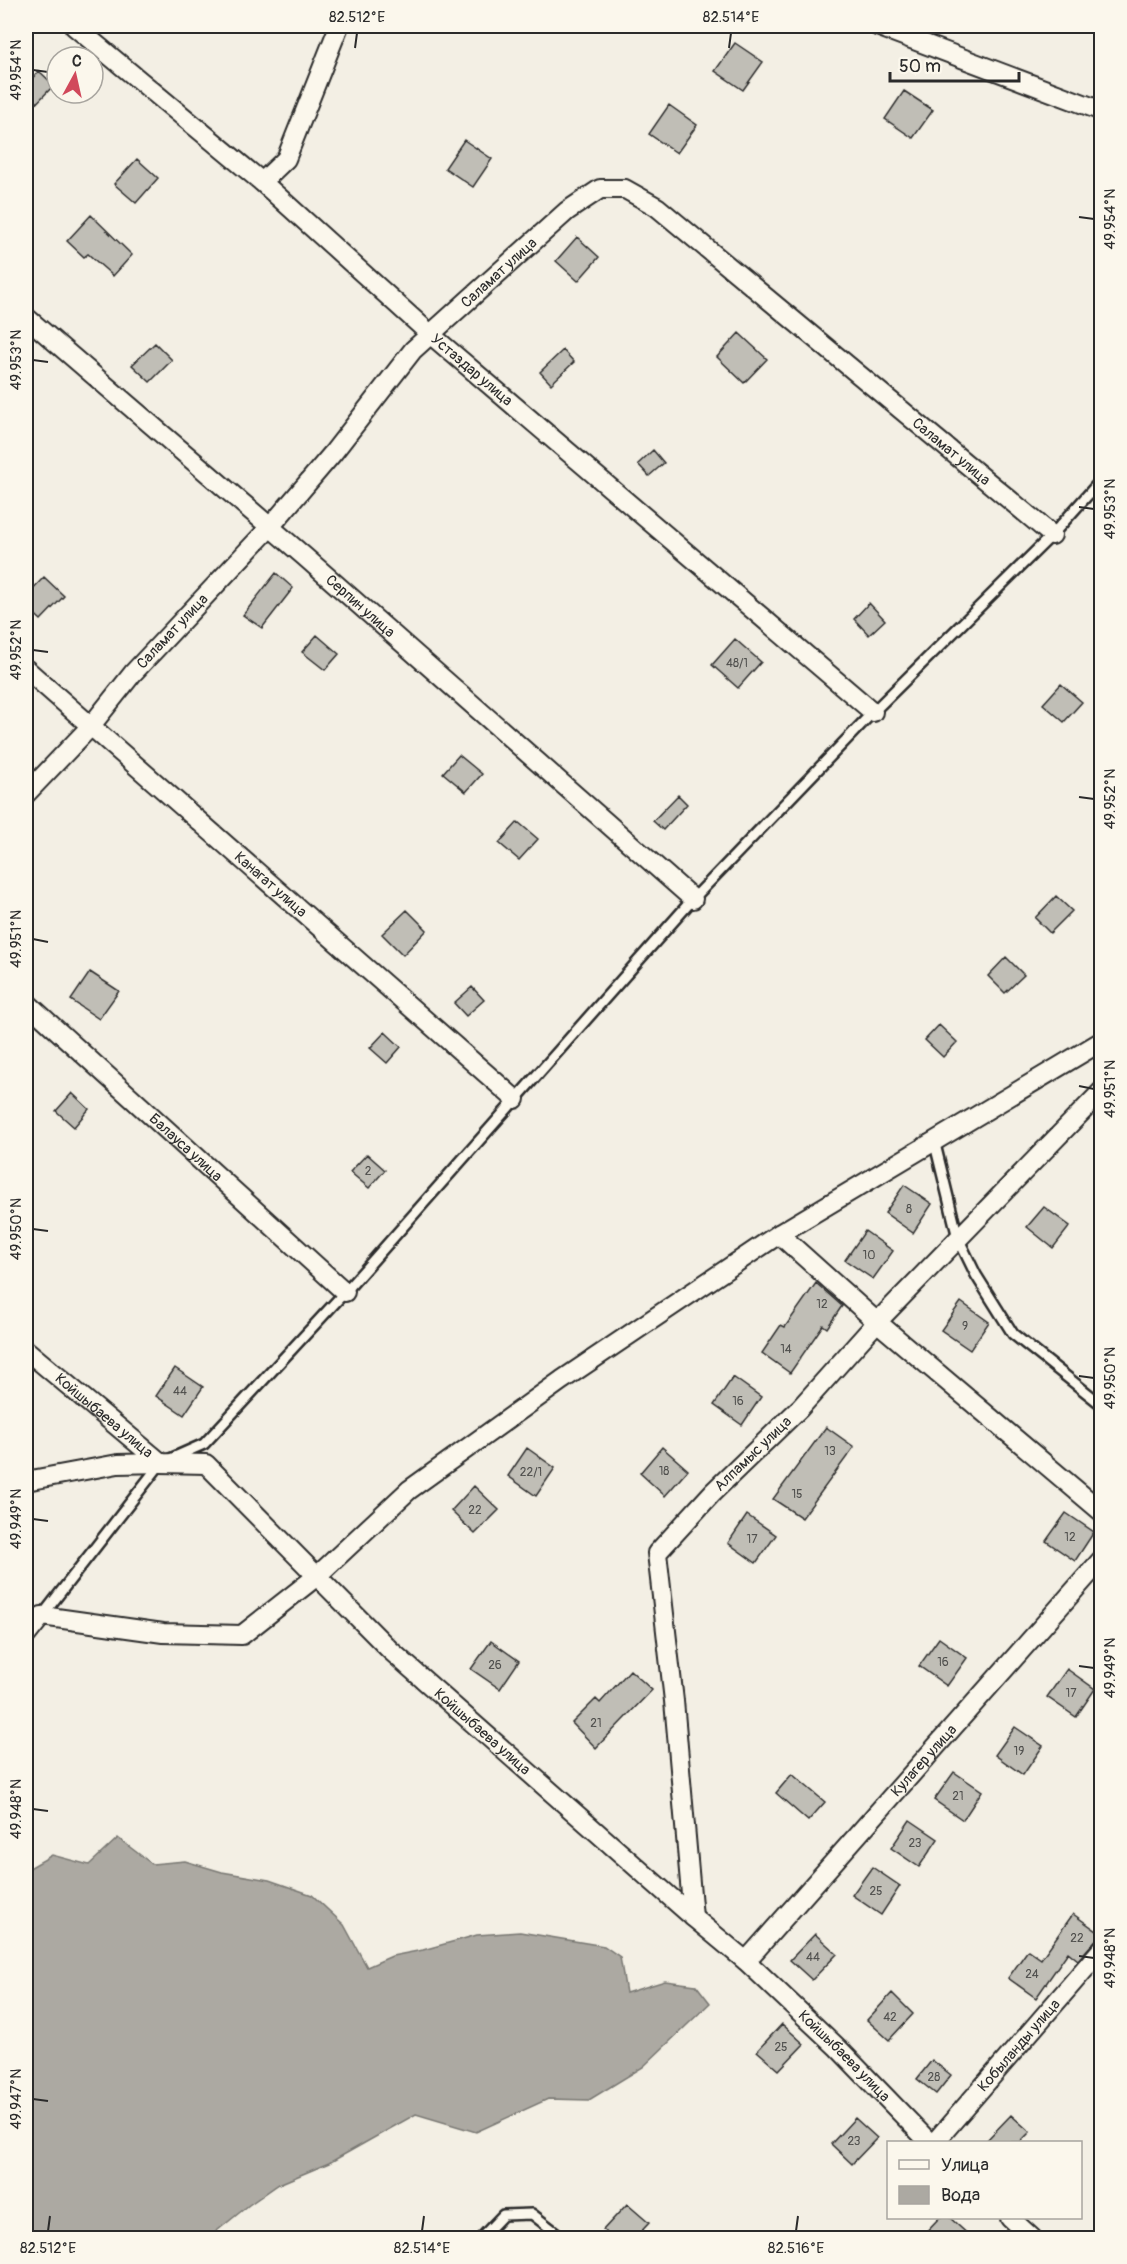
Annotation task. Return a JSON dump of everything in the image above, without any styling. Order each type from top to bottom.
[{"type":"street","name":"Устаздар улица","points":[[74,26],[262,182],[430,334],[873,712]]},
{"type":"street","points":[[262,182],[285,159],[339,26]]},
{"type":"street","points":[[877,26],[1101,111]]},
{"type":"street","name":"Саламат улица","points":[[26,794],[90,727],[133,674],[270,527],[333,453],[413,350],[567,211],[600,189],[625,189],[657,207],[1052,535]]},
{"type":"street","name":"Серпин улица","points":[[26,317],[270,527],[693,899]]},
{"type":"street","name":"Канагат улица","points":[[26,669],[515,1099]]},
{"type":"street","name":"Балауса улица","points":[[26,1002],[345,1292]]},
{"type":"street","points":[[26,1636],[34,1613],[163,1633],[242,1635],[317,1576],[410,1490],[562,1380],[779,1233],[1101,1041]]},
{"type":"street","name":"Алпамыс улица","points":[[693,1917],[674,1701],[657,1553],[713,1492],[800,1408],[877,1322],[1101,1091]]},
{"type":"street","points":[[779,1233],[877,1322],[1101,1512]]},
{"type":"street","name":"Койшыбаева улица","points":[[26,1350],[161,1463],[206,1464],[390,1650],[693,1917],[746,1960],[838,2048],[928,2141]]},
{"type":"street","points":[[26,1481],[118,1464],[161,1463]]},
{"type":"street","name":"Кулагер улица","points":[[746,1960],[1101,1559]]},
{"type":"street","name":"Кобыланды улица","points":[[936,2141],[1100,1954]]},
{"type":"street","points":[[1012,2219],[1032,2238]]},
{"type":"lane","points":[[34,1613],[161,1463],[204,1444],[345,1292],[693,899],[873,712],[1052,535],[1101,479]]},
{"type":"lane","points":[[934,1140],[958,1238],[976,1275],[1013,1334],[1101,1405]]},
{"type":"lane","points":[[481,2238],[503,2215],[532,2214],[563,2238]]},
{"type":"water","points":[[118,1838],[152,1864],[185,1861],[222,1872],[269,1880],[312,1895],[344,1925],[367,1967],[392,1956],[477,1935],[520,1932],[604,1946],[620,1957],[626,1993],[665,1981],[696,1985],[710,2003],[643,2067],[589,2100],[548,2099],[476,2132],[416,2114],[329,2163],[279,2184],[208,2238],[26,2238],[26,2133],[30,2132],[26,2129],[26,1870],[52,1855],[89,1865]]},
{"type":"building","points":[[735,43],[763,62],[743,90],[715,71]]},
{"type":"building","points":[[39,71],[45,77],[45,94],[26,114],[26,85]]},
{"type":"building","points":[[904,91],[933,110],[913,138],[885,119]]},
{"type":"building","points":[[669,105],[697,125],[677,153],[649,134]]},
{"type":"building","points":[[464,140],[492,159],[473,187],[445,168]]},
{"type":"building","points":[[137,159],[158,178],[136,203],[114,184]]},
{"type":"building","points":[[91,215],[132,255],[113,276],[88,254],[84,257],[67,241]]},
{"type":"building","points":[[577,237],[599,257],[578,281],[556,261]]},
{"type":"building","points":[[739,333],[767,359],[744,383],[717,357]]},
{"type":"building","points":[[155,343],[172,360],[150,382],[132,365]]},
{"type":"building","points":[[563,350],[574,362],[551,384],[540,372]]},
{"type":"building","points":[[653,450],[664,463],[649,476],[638,464]]},
{"type":"building","points":[[276,573],[293,588],[262,628],[243,615]]},
{"type":"building","points":[[44,577],[64,596],[41,620],[26,606],[26,596]]},
{"type":"building","points":[[869,603],[885,620],[869,635],[854,619]]},
{"type":"building","points":[[317,635],[339,654],[325,670],[302,652]]},
{"type":"building","points":[[735,639],[761,662],[738,688],[712,665]]},
{"type":"building","points":[[1061,684],[1082,702],[1064,722],[1043,704]]},
{"type":"building","points":[[459,755],[482,774],[466,792],[443,773]]},
{"type":"building","points":[[678,795],[687,804],[663,830],[653,821]]},
{"type":"building","points":[[518,822],[538,839],[519,860],[499,843]]},
{"type":"building","points":[[1056,896],[1072,911],[1050,933],[1035,918]]},
{"type":"building","points":[[407,910],[427,930],[403,955],[382,934]]},
{"type":"building","points":[[1006,957],[1024,975],[1005,993],[988,976]]},
{"type":"building","points":[[90,972],[119,991],[99,1019],[71,1000]]},
{"type":"building","points":[[472,987],[484,1000],[466,1016],[454,1003]]},
{"type":"building","points":[[939,1025],[957,1042],[943,1057],[925,1040]]},
{"type":"building","points":[[385,1032],[401,1047],[387,1063],[370,1048]]},
{"type":"building","points":[[72,1093],[89,1109],[74,1127],[56,1111]]},
{"type":"building","points":[[367,1154],[385,1170],[369,1188],[350,1172]]},
{"type":"building","points":[[904,1185],[932,1204],[913,1233],[885,1213]]},
{"type":"building","points":[[1044,1207],[1070,1226],[1053,1248],[1027,1227]]},
{"type":"building","points":[[865,1231],[893,1251],[873,1279],[845,1260]]},
{"type":"building","points":[[816,1283],[842,1306],[827,1328],[823,1325],[790,1373],[762,1353],[781,1325],[785,1327]]},
{"type":"building","points":[[961,1302],[989,1322],[970,1350],[941,1330]]},
{"type":"building","points":[[175,1368],[203,1387],[184,1415],[156,1396]]},
{"type":"building","points":[[733,1377],[761,1397],[742,1425],[714,1405]]},
{"type":"building","points":[[826,1427],[854,1447],[802,1518],[773,1499]]},
{"type":"building","points":[[662,1447],[688,1470],[665,1496],[640,1473]]},
{"type":"building","points":[[527,1448],[555,1468],[536,1496],[508,1476]]},
{"type":"building","points":[[474,1486],[499,1510],[475,1534],[451,1511]]},
{"type":"building","points":[[1066,1513],[1094,1532],[1075,1561],[1046,1541]]},
{"type":"building","points":[[747,1515],[776,1535],[756,1563],[728,1543]]},
{"type":"building","points":[[939,1638],[967,1658],[947,1686],[919,1666]]},
{"type":"building","points":[[491,1641],[519,1661],[500,1689],[471,1669]]},
{"type":"building","points":[[1067,1669],[1095,1689],[1076,1717],[1047,1697]]},
{"type":"building","points":[[630,1670],[652,1690],[596,1748],[572,1723],[596,1699],[600,1703]]},
{"type":"building","points":[[1015,1727],[1043,1746],[1023,1775],[995,1755]]},
{"type":"building","points":[[954,1772],[982,1791],[963,1820],[934,1800]]},
{"type":"building","points":[[792,1774],[825,1802],[808,1821],[776,1793]]},
{"type":"building","points":[[910,1820],[938,1839],[919,1867],[891,1848]]},
{"type":"building","points":[[872,1867],[900,1886],[881,1915],[852,1895]]},
{"type":"building","points":[[1073,1914],[1101,1934],[1078,1960],[1068,1952],[1036,1998],[1008,1978],[1028,1950],[1041,1959]]},
{"type":"building","points":[[815,1934],[837,1954],[812,1980],[790,1960]]},
{"type":"building","points":[[892,1993],[913,2014],[889,2040],[867,2020]]},
{"type":"building","points":[[782,2024],[804,2044],[779,2070],[757,2051]]},
{"type":"building","points":[[932,2060],[951,2075],[936,2094],[917,2079]]},
{"type":"building","points":[[1011,2115],[1030,2132],[1021,2141],[986,2141]]},
{"type":"building","points":[[855,2118],[877,2138],[852,2164],[831,2144]]},
{"type":"building","points":[[627,2204],[649,2223],[635,2238],[612,2238],[603,2230]]},
{"type":"building","points":[[938,2219],[951,2219],[972,2238],[920,2238]]}]
